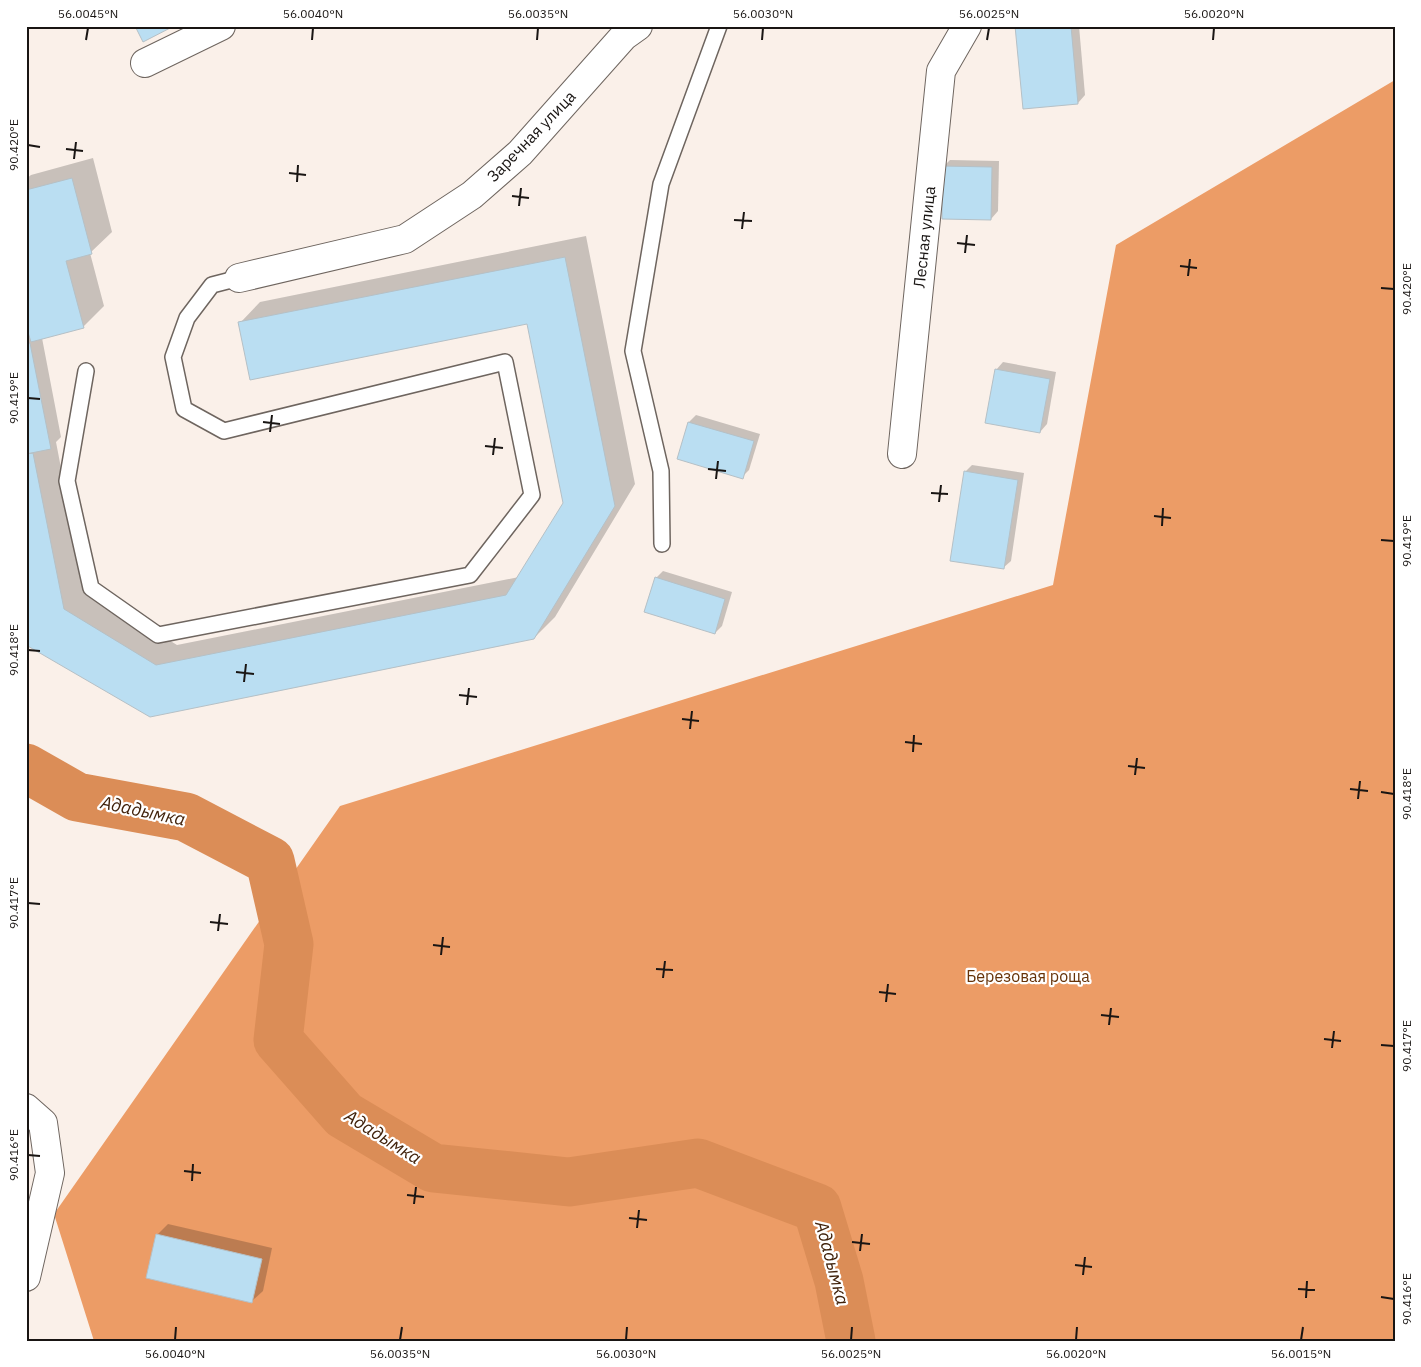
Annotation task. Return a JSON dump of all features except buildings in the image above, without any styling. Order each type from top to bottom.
[{"type":"street","points":[[145,63],[221,26]]},
{"type":"street","name":"Заречная улица","points":[[239,278],[405,239],[472,195],[520,153],[624,36],[638,26]]},
{"type":"street","name":"Лесная улица","points":[[902,454],[941,71],[967,26]]},
{"type":"street","points":[[26,1108],[43,1123],[50,1174],[26,1277]]},
{"type":"lane","points":[[662,544],[660,470],[633,351],[661,184],[719,26]]},
{"type":"lane","points":[[86,371],[67,481],[91,588],[158,635],[470,575],[532,495],[505,362],[224,431],[184,409],[173,357],[187,318],[212,285],[239,278]]},
{"type":"green space","name":"Березовая роща","points":[[1395,80],[1395,1341],[94,1341],[54,1214],[340,806],[1053,585],[1116,245]]},
{"type":"waterway","name":"Ададымка","points":[[26,768],[77,797],[186,817],[270,861],[289,944],[278,1040],[344,1115],[433,1168],[569,1182],[698,1163],[817,1208],[839,1281],[851,1341]]}]
